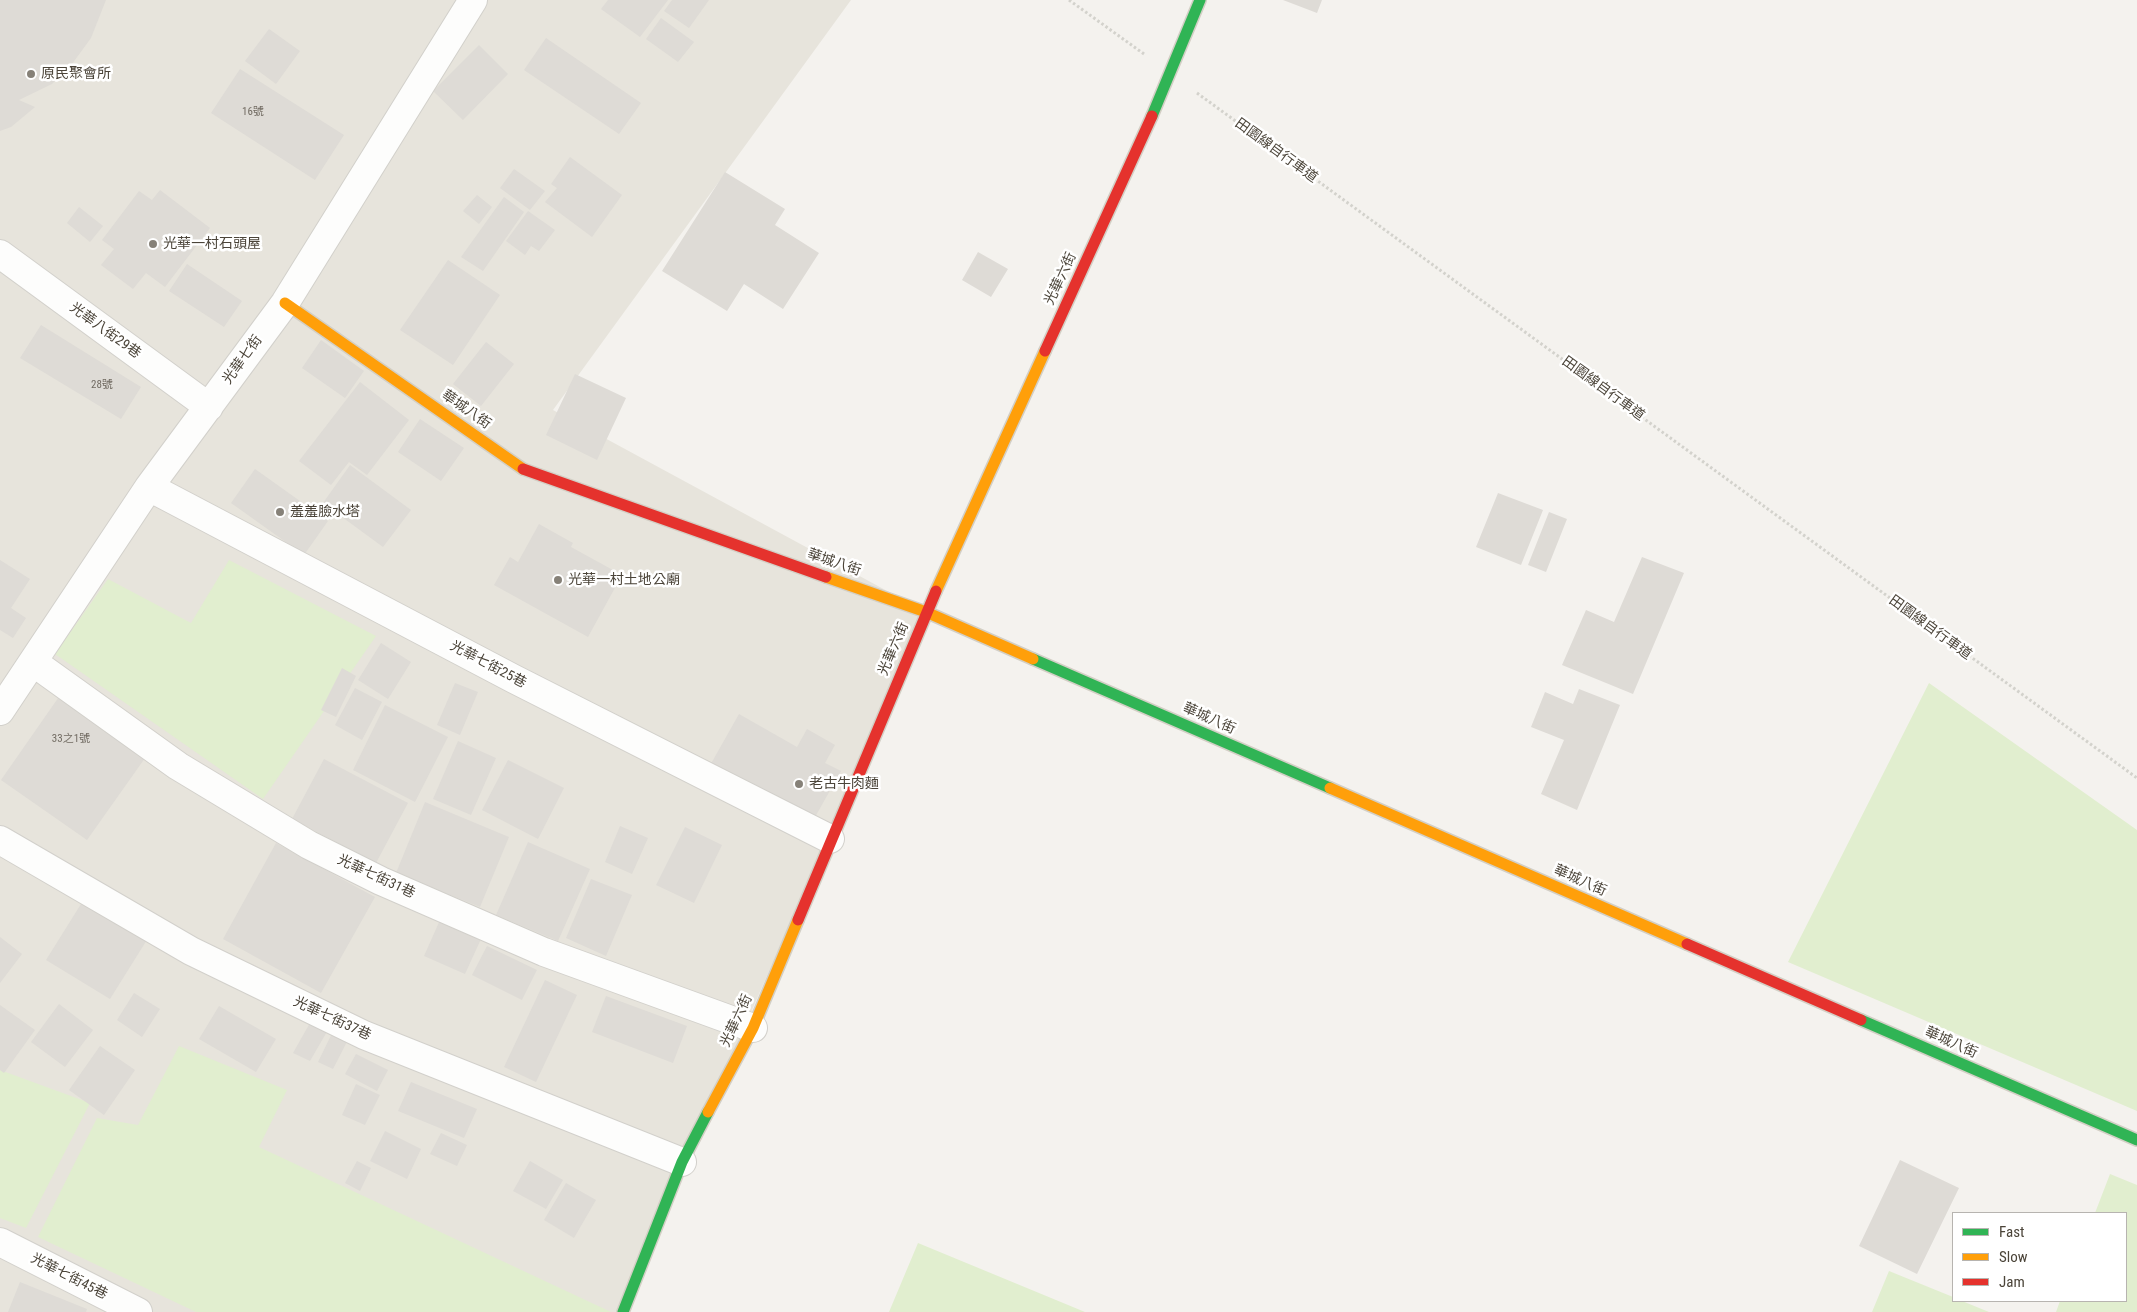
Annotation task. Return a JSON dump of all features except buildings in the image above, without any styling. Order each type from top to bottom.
[{"type":"street","name":"光華七街","points":[[0,711],[149,488],[285,303],[473,0]]},
{"type":"street","name":"光華六街","points":[[623,1312],[682,1162],[752,1028],[926,612],[1171,74],[1200,0]]},
{"type":"street","name":"光華八街29巷","points":[[0,254],[209,407]]},
{"type":"street","name":"華城八街","points":[[285,303],[525,470],[926,612],[2137,1140]]},
{"type":"street","name":"光華七街25巷","points":[[149,488],[514,679],[830,839]]},
{"type":"street","name":"光華七街31巷","points":[[32,662],[178,766],[309,845],[381,881],[544,952],[752,1028]]},
{"type":"street","name":"光華七街37巷","points":[[0,840],[191,951],[364,1035],[682,1162]]},
{"type":"street","name":"光華七街45巷","points":[[0,1242],[138,1312]]},
{"type":"path","name":"田園線自行車道","points":[[1069,0],[2137,778]]},
{"type":"shaded area","points":[[0,0],[851,0],[553,410],[926,612],[620,1312],[0,1312]]},
{"type":"green space","points":[[229,560],[376,636],[263,799],[55,654],[108,579],[191,623]]},
{"type":"green space","points":[[1929,683],[2137,830],[2137,1111],[1788,962]]},
{"type":"green space","points":[[179,1046],[287,1090],[259,1147],[611,1312],[196,1312],[38,1237],[97,1118],[138,1125]]},
{"type":"green space","points":[[0,1070],[90,1103],[26,1228],[0,1218]]},
{"type":"green space","points":[[2110,1174],[2137,1185],[2137,1312],[2056,1312],[2060,1302],[2127,1302],[2127,1212],[2095,1212]]},
{"type":"green space","points":[[918,1243],[1085,1312],[889,1312]]},
{"type":"green space","points":[[1889,1271],[1952,1297],[1952,1302],[1964,1302],[1989,1312],[1872,1312]]},
{"type":"traffic: fast","points":[[1152,116],[1200,0]]},
{"type":"traffic: fast","points":[[1033,659],[1330,788]]},
{"type":"traffic: fast","points":[[1861,1020],[2137,1140]]},
{"type":"traffic: fast","points":[[623,1312],[682,1162],[708,1112]]},
{"type":"traffic: slow","points":[[285,303],[523,469]]},
{"type":"traffic: slow","points":[[936,591],[1045,351]]},
{"type":"traffic: slow","points":[[826,577],[926,612],[1033,659]]},
{"type":"traffic: slow","points":[[1330,788],[1687,944]]},
{"type":"traffic: slow","points":[[708,1112],[753,1028],[798,920]]},
{"type":"traffic: jam","points":[[1045,351],[1152,116]]},
{"type":"traffic: jam","points":[[523,469],[826,577]]},
{"type":"traffic: jam","points":[[798,920],[936,591]]},
{"type":"traffic: jam","points":[[1687,944],[1861,1020]]},
{"type":"place","name":"原民聚會所","points":[[31,74]]},
{"type":"place","name":"光華一村石頭屋","points":[[153,244]]},
{"type":"place","name":"羞羞臉水塔","points":[[280,512]]},
{"type":"place","name":"光華一村土地公廟","points":[[558,580]]},
{"type":"place","name":"老古牛肉麵","points":[[799,784]]}]
